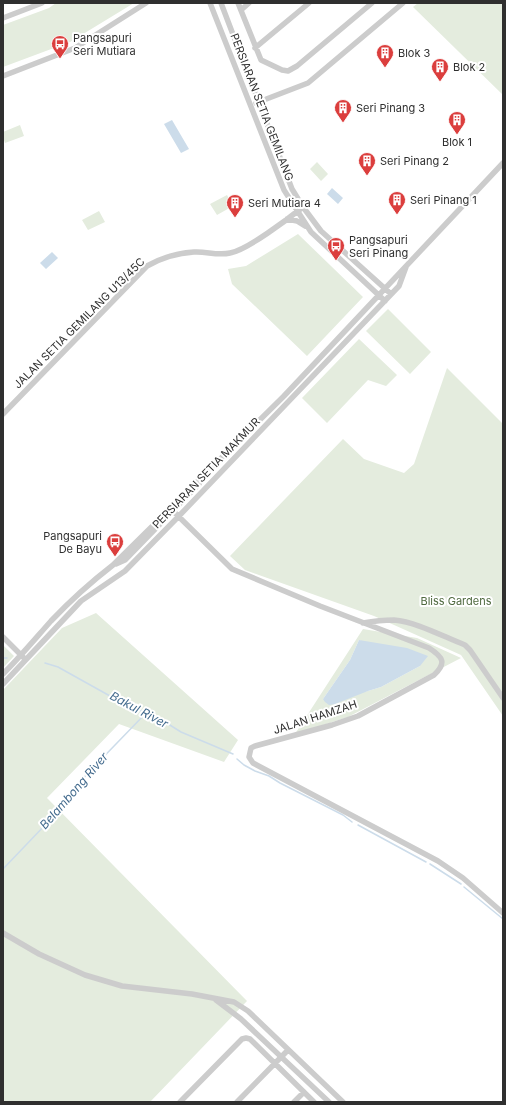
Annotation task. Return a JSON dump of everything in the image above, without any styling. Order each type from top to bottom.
[{"type":"street","points":[[3,18],[42,3]]},
{"type":"street","points":[[3,76],[75,48],[146,3]]},
{"type":"street","name":"PERSIARAN SETIA GEMILANG","points":[[210,3],[276,171],[291,203],[319,240],[384,301]]},
{"type":"street","name":"PERSIARAN SETIA GEMILANG","points":[[221,3],[292,189],[321,231],[391,294]]},
{"type":"street","points":[[238,3],[255,48],[263,63],[282,70],[292,69],[372,3]]},
{"type":"street","points":[[241,10],[249,3]]},
{"type":"street","points":[[255,48],[309,3]]},
{"type":"street","points":[[251,105],[308,83],[403,3]]},
{"type":"street","name":"PERSIARAN SETIA MAKMUR","points":[[3,684],[52,620],[86,587],[113,565],[204,473],[284,396],[503,162]]},
{"type":"street","points":[[291,203],[287,219],[296,221],[308,227]]},
{"type":"street","name":"JALAN SETIA GEMILANG U13/45C","points":[[3,414],[147,266],[158,260],[194,251],[218,255],[232,253],[241,249],[303,207]]},
{"type":"street","name":"PERSIARAN SETIA MAKMUR","points":[[3,674],[24,657],[81,601],[124,570],[178,517],[399,286],[408,263]]},
{"type":"street","points":[[113,565],[125,560],[199,484],[204,473]]},
{"type":"street","name":"JALAN HAMZAH","points":[[173,511],[232,569],[320,606],[429,648],[441,658],[441,668],[434,675],[358,716],[332,725],[255,746],[251,748],[249,757],[253,763],[438,861],[462,878],[503,913]]},
{"type":"street","points":[[363,623],[383,620],[402,622],[465,645],[503,698]]},
{"type":"street","points":[[3,637],[24,657]]},
{"type":"street","points":[[3,933],[39,954],[91,977],[122,986],[192,994],[216,1000],[234,1002],[248,1011],[343,1102]]},
{"type":"street","points":[[216,1000],[241,1019],[329,1102]]},
{"type":"street","points":[[180,1102],[242,1039],[246,1038],[250,1039],[314,1102]]},
{"type":"street","points":[[237,1102],[282,1058],[288,1050]]},
{"type":"street","points":[[294,1102],[304,1092]]},
{"type":"green space","points":[[56,3],[134,3],[70,42],[3,67],[3,25],[49,8]]},
{"type":"green space","points":[[418,3],[503,3],[503,95],[413,7]]},
{"type":"green space","points":[[20,125],[24,136],[5,143],[3,132]]},
{"type":"green space","points":[[317,162],[328,174],[321,181],[310,169]]},
{"type":"green space","points":[[227,195],[233,206],[217,215],[210,204]]},
{"type":"green space","points":[[99,211],[105,222],[88,230],[82,220]]},
{"type":"green space","points":[[298,234],[363,297],[307,356],[232,284],[228,269],[246,266]]},
{"type":"green space","points":[[388,309],[431,352],[410,374],[366,331]]},
{"type":"green space","points":[[359,339],[397,375],[386,386],[368,380],[327,423],[302,398]]},
{"type":"green space","name":"Bliss Gardens","points":[[447,368],[503,424],[503,716],[461,655],[374,616],[245,570],[230,556],[343,439],[364,459],[404,473],[414,464]]},
{"type":"green space","points":[[96,613],[238,740],[224,762],[119,724],[47,798],[247,1001],[150,1102],[3,1102],[3,690],[62,628]]},
{"type":"green space","points":[[363,629],[417,638],[461,658],[348,717],[295,734]],"holes":[[[359,640],[420,666],[381,687],[368,691],[323,699],[350,660]]]},
{"type":"green space","points":[[3,645],[14,656],[3,668]]},
{"type":"water","points":[[172,120],[189,149],[181,153],[164,124]]},
{"type":"water","points":[[332,188],[343,198],[338,204],[327,194]]},
{"type":"water","points":[[52,252],[58,258],[46,269],[40,263]]},
{"type":"water","points":[[359,640],[407,648],[428,656],[420,666],[381,687],[329,705],[323,699],[350,660]]},
{"type":"waterway","name":"Bakul River","points":[[45,663],[58,667],[110,696],[165,722],[181,732],[233,754]]},
{"type":"waterway","name":"Belambong River","points":[[3,869],[69,800],[86,775],[146,713]]},
{"type":"waterway","name":"Bakul River","points":[[237,759],[244,765],[269,776],[343,815],[352,822]]},
{"type":"waterway","name":"Bakul River","points":[[358,825],[426,862]]},
{"type":"waterway","name":"Bakul River","points":[[430,864],[461,884]]},
{"type":"waterway","name":"Bakul River","points":[[464,887],[503,919]]},
{"type":"place","name":"Pangsapuri Seri Mutiara","points":[[60,59]]},
{"type":"place","name":"Blok 3","points":[[385,68]]},
{"type":"place","name":"Blok 2","points":[[440,82]]},
{"type":"place","name":"Seri Pinang 3","points":[[343,123]]},
{"type":"place","name":"Blok 1","points":[[457,135]]},
{"type":"place","name":"Seri Pinang 2","points":[[367,176]]},
{"type":"place","name":"Seri Pinang 1","points":[[397,215]]},
{"type":"place","name":"Seri Mutiara 4","points":[[235,218]]},
{"type":"place","name":"Pangsapuri Seri Pinang","points":[[336,261]]},
{"type":"place","name":"Pangsapuri De Bayu","points":[[115,557]]}]
